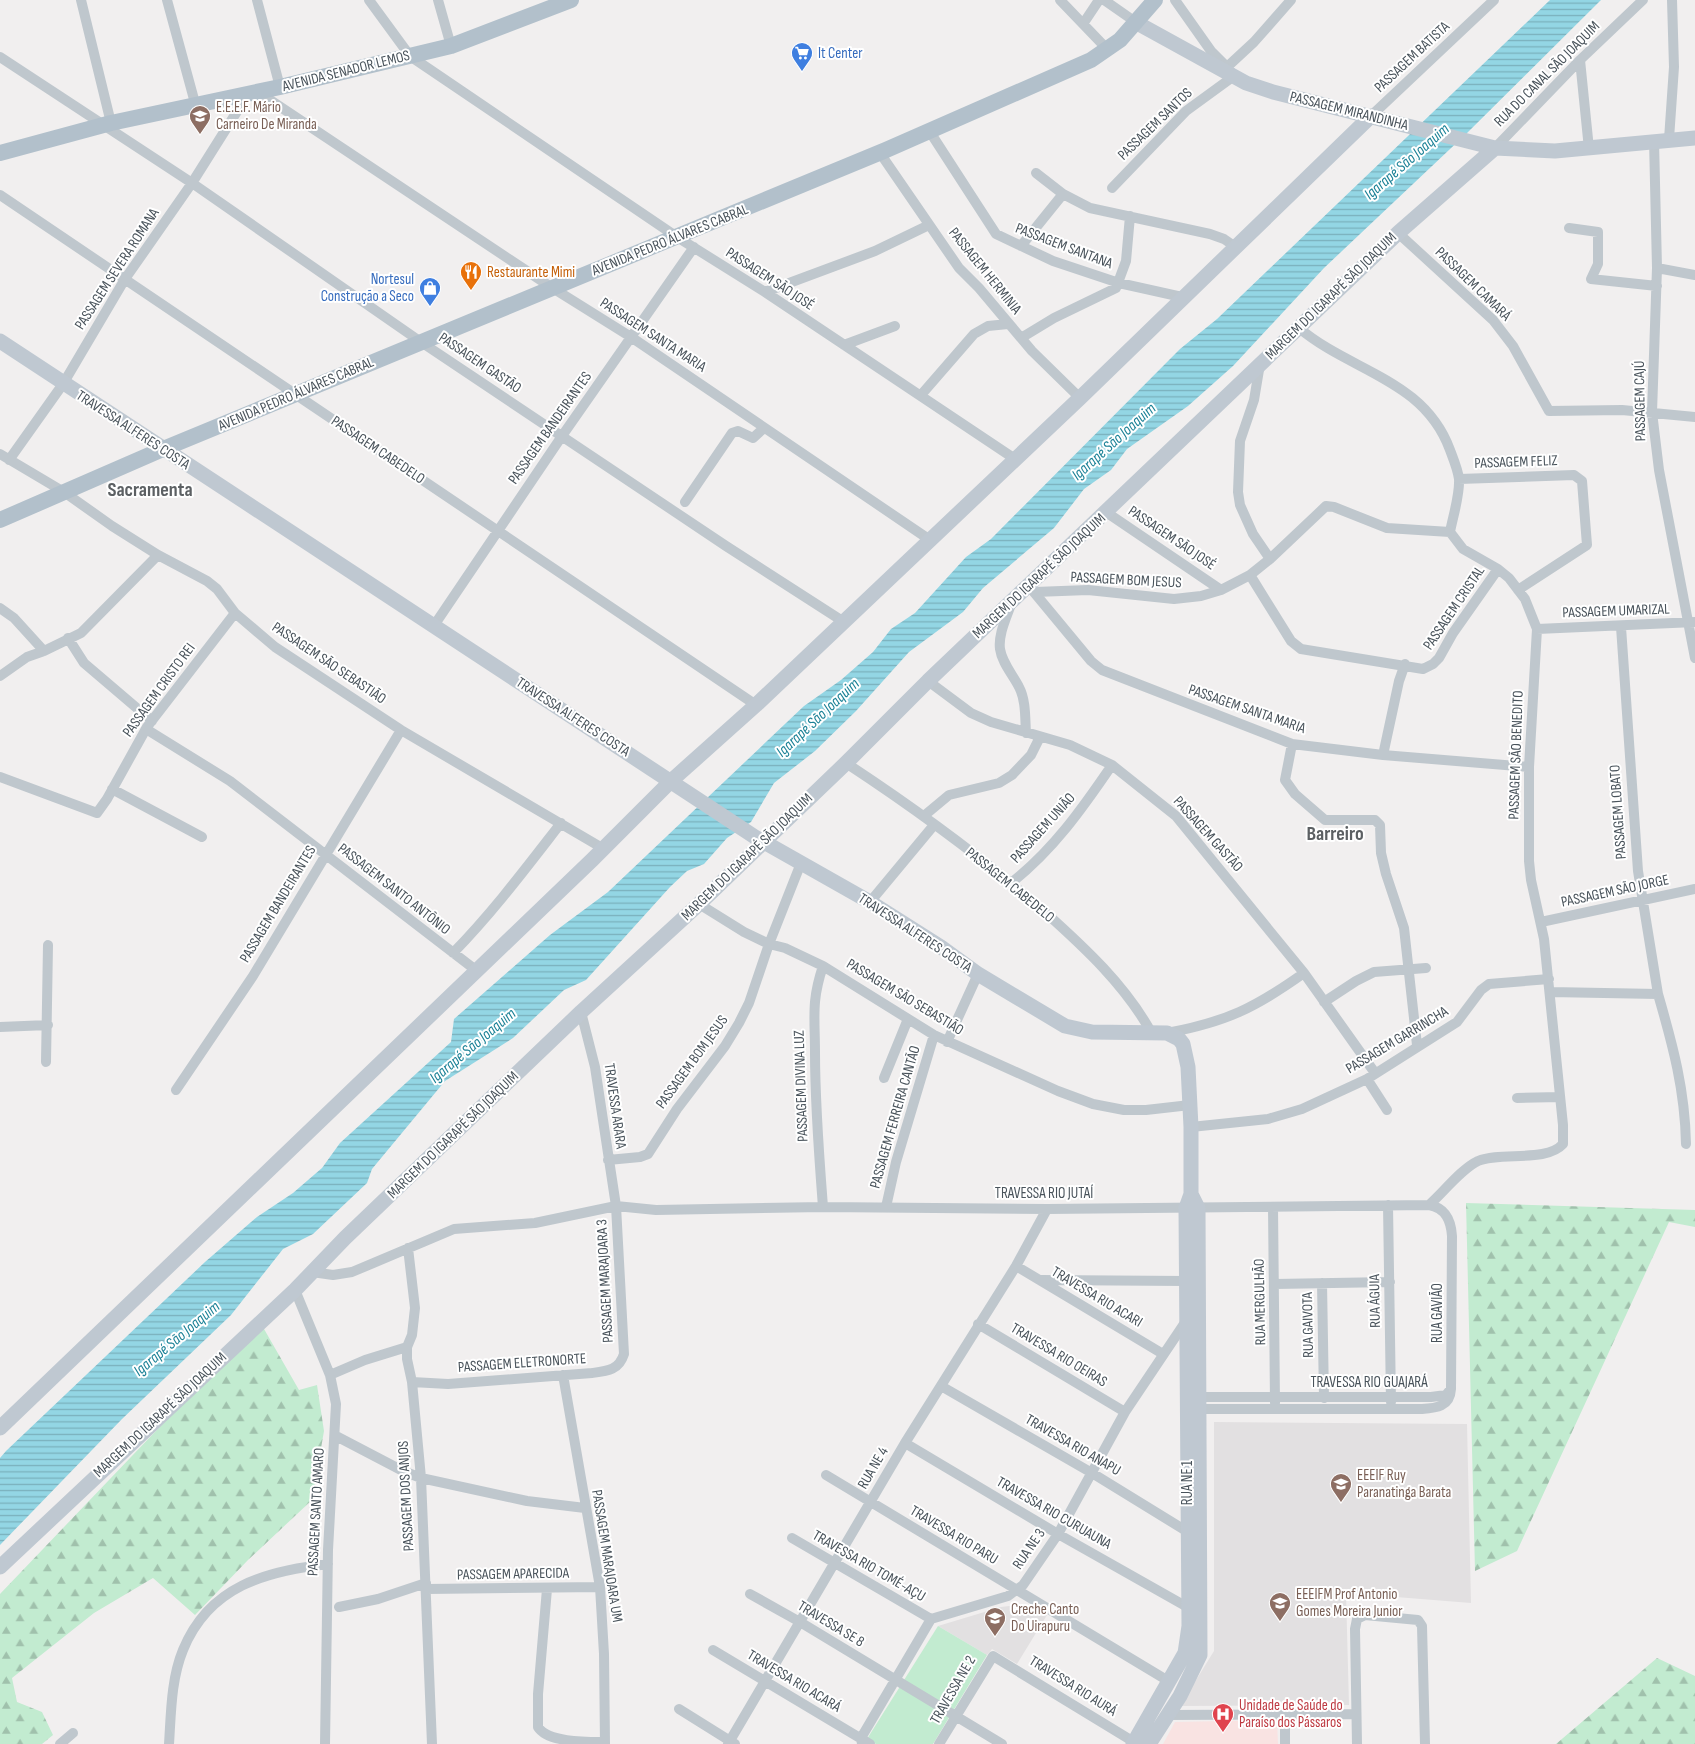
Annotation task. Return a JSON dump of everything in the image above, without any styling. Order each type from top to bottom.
[{"type":"main road","name":"AVENIDA SENADOR LEMOS","points":[[0,153],[106,124],[195,103],[280,87],[451,46],[570,0]]},
{"type":"main road","name":"AVENIDA PEDRO ÁLVARES CABRAL","points":[[0,520],[163,449],[551,287],[678,237],[930,132],[1091,60],[1108,50],[1136,23],[1155,0]]},
{"type":"street","points":[[81,0],[106,124]]},
{"type":"street","points":[[167,0],[195,103]]},
{"type":"street","points":[[257,0],[280,87]]},
{"type":"street","name":"PASSAGEM SÃO JOSÉ","points":[[368,0],[410,56],[678,237],[765,292],[1015,459]]},
{"type":"street","points":[[438,0],[451,46]]},
{"type":"street","points":[[1060,0],[1108,50]]},
{"type":"street","points":[[1083,24],[1099,0]]},
{"type":"street","points":[[1104,0],[1136,23]]},
{"type":"street","points":[[1175,0],[1211,51],[1230,72]]},
{"type":"street","name":"PASSAGEM SANTOS","points":[[1112,188],[1186,111],[1230,72],[1291,0]]},
{"type":"street","name":"PASSAGEM BATISTA","points":[[1371,116],[1494,0]]},
{"type":"street","name":"RUA DO CANAL SÃO JOAQUIM","points":[[1491,147],[1643,0]]},
{"type":"street","name":"PASSAGEM CAJÚ","points":[[1672,0],[1674,67],[1661,140],[1652,412],[1659,470],[1691,623],[1695,658]]},
{"type":"street","name":"PASSAGEM MIRANDINHA","points":[[1136,23],[1273,92],[1491,147],[1540,151],[1589,149],[1661,140],[1695,138]]},
{"type":"street","name":"PASSAGEM GASTÃO","points":[[0,57],[106,124],[422,342],[844,622]]},
{"type":"street","points":[[1580,60],[1589,149]]},
{"type":"street","name":"PASSAGEM SEVERA ROMANA","points":[[9,460],[63,384],[125,279],[253,93]]},
{"type":"street","name":"PASSAGEM SANTA MARIA","points":[[253,93],[631,337],[930,540]]},
{"type":"street","points":[[0,1428],[604,849],[1080,398],[1182,297],[1237,248],[1371,116]]},
{"type":"street","name":"PASSAGEM SANTANA","points":[[930,132],[991,229],[1002,238],[1053,261],[1119,283],[1182,297]]},
{"type":"street","name":"MARGEM DO IGARAPÉ SÃO JOAQUIM","points":[[0,1567],[295,1290],[580,1012],[699,904],[759,840],[846,763],[928,681],[1012,602],[1032,588],[1106,512],[1260,364],[1491,147]]},
{"type":"street","name":"PASSAGEM HERMINIA","points":[[880,153],[950,257],[980,288],[1008,324],[1080,398]]},
{"type":"street","points":[[1036,173],[1063,194],[1090,208],[1210,234],[1224,239],[1237,248]]},
{"type":"street","points":[[1021,246],[1063,194]]},
{"type":"street","name":"PASSAGEM CABEDELO","points":[[0,195],[756,705]]},
{"type":"street","points":[[1021,338],[1054,318],[1109,292],[1119,283],[1126,261],[1130,216]]},
{"type":"street","points":[[765,292],[875,251],[929,225]]},
{"type":"street","points":[[1569,228],[1598,232],[1598,264],[1591,279],[1657,286]]},
{"type":"street","name":"PASSAGEM CAMARÁ","points":[[1398,233],[1493,320],[1513,346],[1546,408],[1553,412],[1603,410],[1652,412]]},
{"type":"street","name":"PASSAGEM BANDEIRANTES","points":[[433,627],[562,436],[694,247]]},
{"type":"street","points":[[1658,268],[1695,275]]},
{"type":"street","points":[[921,395],[974,334],[988,326],[1008,324]]},
{"type":"street","points":[[844,345],[894,326]]},
{"type":"street","points":[[1299,328],[1327,350],[1378,374],[1414,397],[1439,427],[1447,442],[1459,479],[1450,532]]},
{"type":"street","name":"TRAVESSA ALFERES COSTA","points":[[0,341],[759,840],[870,902],[941,947],[978,974],[1042,1013],[1078,1031],[1167,1033]]},
{"type":"street","points":[[1260,364],[1254,400],[1240,441],[1238,492],[1240,505],[1254,534],[1270,559]]},
{"type":"street","points":[[1652,412],[1695,417]]},
{"type":"street","points":[[684,502],[732,433],[738,431],[753,438],[764,428]]},
{"type":"street","name":"PASSAGEM SÃO SEBASTIÃO","points":[[0,454],[64,492],[112,526],[158,555],[207,581],[217,589],[236,613],[275,647],[401,730],[604,849]]},
{"type":"street","name":"PASSAGEM FELIZ","points":[[1459,479],[1574,475],[1582,481],[1587,545],[1518,590]]},
{"type":"street","name":"PASSAGEM BOM JESUS","points":[[1032,588],[1088,590],[1174,600],[1201,596],[1221,590],[1250,575],[1270,559],[1326,506],[1334,507],[1387,528],[1450,532]]},
{"type":"street","name":"PASSAGEM SÃO JOSÉ","points":[[1106,512],[1221,590]]},
{"type":"street","name":"PASSAGEM SÃO BENEDITO","points":[[1429,1205],[1475,1162],[1487,1158],[1540,1154],[1559,1148],[1563,1144],[1564,1136],[1549,979],[1541,922],[1531,880],[1529,861],[1529,767],[1537,629],[1534,616],[1518,590],[1498,569],[1463,549],[1450,532]]},
{"type":"street","points":[[0,676],[21,660],[44,652],[81,633],[158,555]]},
{"type":"street","name":"PASSAGEM CRISTAL","points":[[1250,575],[1290,641],[1301,649],[1423,668],[1433,664],[1498,569]]},
{"type":"street","name":"PASSAGEM SANTA MARIA","points":[[1032,588],[1091,662],[1102,670],[1246,728],[1292,744],[1383,755],[1529,767]]},
{"type":"street","points":[[1012,602],[1001,637],[1000,648],[1003,658],[1020,689],[1024,706],[1026,733]]},
{"type":"street","points":[[0,608],[14,618],[44,652]]},
{"type":"street","name":"PASSAGEM CRISTO REI","points":[[0,777],[96,813],[149,725],[236,613]]},
{"type":"street","name":"PASSAGEM UMARIZAL","points":[[1537,629],[1691,623]]},
{"type":"street","name":"PASSAGEM LOBATO","points":[[1621,626],[1642,902],[1658,994]]},
{"type":"street","name":"PASSAGEM SANTO ANTÔNIO","points":[[68,638],[84,663],[149,725],[230,782],[477,971]]},
{"type":"street","points":[[1383,755],[1393,703],[1405,664]]},
{"type":"street","name":"PASSAGEM GASTÃO","points":[[928,681],[972,712],[991,722],[1070,745],[1112,765],[1176,816],[1304,974],[1371,1076],[1386,1110]]},
{"type":"street","name":"PASSAGEM BANDEIRANTES","points":[[176,1090],[253,976],[401,730]]},
{"type":"street","points":[[925,816],[949,795],[983,788],[1012,775],[1031,755],[1040,737]]},
{"type":"street","points":[[1292,744],[1285,780],[1300,799],[1325,820],[1376,820],[1380,824],[1382,853],[1390,888],[1404,928],[1417,1045]]},
{"type":"street","name":"PASSAGEM CABEDELO","points":[[846,763],[925,816],[934,825],[1012,883],[1093,958],[1137,1008],[1151,1032]]},
{"type":"street","name":"PASSAGEM UNIÃO","points":[[1012,883],[1026,872],[1072,822],[1112,765]]},
{"type":"street","points":[[112,789],[202,837]]},
{"type":"street","points":[[453,953],[486,918],[561,823]]},
{"type":"street","points":[[870,902],[934,825]]},
{"type":"street","name":"PASSAGEM BOM JESUS","points":[[608,1160],[640,1157],[652,1150],[677,1108],[725,1046],[750,1003],[769,944],[801,863]]},
{"type":"street","name":"PASSAGEM SÃO JORGE","points":[[1541,922],[1642,902],[1695,889]]},
{"type":"street","name":"PASSAGEM SÃO SEBASTIÃO","points":[[699,904],[744,932],[769,944],[786,948],[823,966],[934,1035],[1058,1091],[1093,1104],[1124,1110],[1146,1110],[1190,1105]]},
{"type":"street","points":[[46,1062],[48,945]]},
{"type":"street","name":"PASSAGEM DIVINA LUZ","points":[[823,966],[813,1000],[812,1015],[815,1103],[823,1207]]},
{"type":"street","points":[[1324,1002],[1356,981],[1374,972],[1426,968]]},
{"type":"street","points":[[948,1042],[978,974]]},
{"type":"street","points":[[1167,1033],[1208,1025],[1243,1012],[1304,974]]},
{"type":"street","name":"PASSAGEM GARRINCHA","points":[[1191,1127],[1284,1115],[1371,1076],[1417,1045],[1457,1022],[1481,990],[1490,984],[1549,979]]},
{"type":"street","points":[[1550,992],[1658,994],[1681,1080],[1685,1110],[1686,1144]]},
{"type":"street","name":"TRAVESSA ARARA","points":[[580,1012],[595,1067],[616,1206]]},
{"type":"street","points":[[884,1078],[908,1019]]},
{"type":"street","points":[[0,1027],[48,1024]]},
{"type":"street","points":[[1167,1033],[1183,1044],[1188,1066],[1192,1203]]},
{"type":"street","name":"PASSAGEM FERREIRA CANTÃO","points":[[886,1207],[896,1162],[934,1035]]},
{"type":"street","points":[[1517,1098],[1560,1097]]},
{"type":"street","name":"TRAVESSA RIO JUTAÍ","points":[[312,1272],[342,1275],[454,1229],[535,1222],[616,1206],[656,1210],[823,1207],[1047,1209],[1192,1203],[1273,1207],[1429,1205]]},
{"type":"street","name":"RUA NE 1","points":[[1150,1744],[1167,1715],[1171,1690],[1185,1653],[1189,1608],[1188,1532],[1194,1403],[1186,1321],[1186,1281],[1192,1203]]},
{"type":"street","name":"RUA NE 1","points":[[1133,1743],[1171,1690],[1200,1655],[1194,1403],[1192,1203]]},
{"type":"street","name":"RUA GAVIÃO","points":[[1429,1205],[1439,1208],[1446,1215],[1452,1226],[1452,1389]]},
{"type":"street","name":"PASSAGEM MARAJOARA 3","points":[[616,1206],[624,1354]]},
{"type":"street","name":"RUA ÁGUIA","points":[[1388,1206],[1392,1409]]},
{"type":"street","name":"RUA MERGULHÃO","points":[[1273,1207],[1275,1409]]},
{"type":"street","name":"RUA NE 4","points":[[731,1743],[764,1681],[905,1443],[1016,1266],[1047,1209]]},
{"type":"street","name":"PASSAGEM DOS ANJOS","points":[[408,1248],[415,1308],[412,1334],[407,1347],[408,1371],[412,1382],[420,1478],[432,1744]]},
{"type":"street","name":"TRAVESSA RIO ACARI","points":[[1016,1266],[1162,1354]]},
{"type":"street","points":[[1040,1280],[1186,1281]]},
{"type":"street","points":[[1275,1284],[1390,1282]]},
{"type":"street","name":"RUA GAIVOTA","points":[[1322,1283],[1326,1398],[1329,1409]]},
{"type":"street","name":"PASSAGEM SANTO AMARO","points":[[295,1290],[330,1375],[336,1404],[336,1436],[328,1564],[325,1744]]},
{"type":"street","name":"RUA NE 3","points":[[931,1619],[1017,1591],[1028,1579],[1058,1534],[1125,1412],[1162,1354],[1186,1321]]},
{"type":"street","name":"TRAVESSA RIO OEIRAS","points":[[978,1324],[1125,1412]]},
{"type":"street","points":[[330,1375],[365,1360],[407,1347]]},
{"type":"street","name":"PASSAGEM ELETRONORTE","points":[[412,1382],[448,1384],[614,1369],[619,1366],[624,1354]]},
{"type":"street","name":"PASSAGEM MARAJOARA UM","points":[[563,1375],[600,1587],[604,1654],[605,1743]]},
{"type":"street","name":"TRAVESSA RIO ANAPU","points":[[941,1386],[1092,1472],[1188,1532]]},
{"type":"street","name":"TRAVESSA RIO GUAJARÁ","points":[[1194,1403],[1276,1397],[1440,1396],[1447,1394],[1452,1389]]},
{"type":"street","name":"TRAVESSA RIO GUAJARÁ","points":[[1194,1403],[1275,1409],[1392,1409],[1441,1406],[1450,1400],[1452,1389]]},
{"type":"street","points":[[336,1436],[420,1478],[527,1500],[585,1508]]},
{"type":"street","name":"TRAVESSA RIO CURUAUNA","points":[[905,1443],[1058,1534],[1189,1608]]},
{"type":"street","name":"TRAVESSA RIO PARU","points":[[826,1475],[1017,1591],[1171,1690]]},
{"type":"street","name":"TRAVESSA RIO TOMÉ-AÇU","points":[[792,1538],[931,1619]]},
{"type":"street","points":[[169,1744],[179,1664],[183,1650],[195,1627],[222,1598],[246,1582],[286,1569],[328,1564]]},
{"type":"street","name":"PASSAGEM APARECIDA","points":[[338,1607],[378,1599],[426,1586],[547,1589],[600,1587]]},
{"type":"street","points":[[547,1589],[538,1694],[538,1727],[543,1734],[556,1738],[605,1743]]},
{"type":"street","name":"TRAVESSA SE 8","points":[[750,1594],[800,1622],[1002,1744]]},
{"type":"street","points":[[1357,1744],[1355,1630],[1360,1617],[1373,1616],[1418,1620],[1422,1626],[1425,1744]]},
{"type":"street","points":[[861,1741],[931,1619]]},
{"type":"street","name":"TRAVESSA RIO ACARÁ","points":[[713,1650],[861,1741],[870,1744]]},
{"type":"street","name":"TRAVESSA NE 2","points":[[939,1744],[990,1657],[996,1657]]},
{"type":"street","name":"TRAVESSA RIO AURÁ","points":[[996,1657],[1133,1743]]},
{"type":"street","points":[[679,1708],[731,1743]]},
{"type":"street","points":[[1167,1715],[1356,1714]]},
{"type":"street","points":[[1284,1715],[1285,1744]]},
{"type":"street","points":[[60,1744],[73,1733]]},
{"type":"shaded area","name":"EEEIF Ruy Paranatinga Barata","points":[[1214,1422],[1467,1424],[1471,1603],[1346,1593],[1349,1705],[1180,1706],[1214,1651]]},
{"type":"shaded area","name":"Creche Canto Do Uirapuru","points":[[1026,1604],[1047,1615],[1017,1664],[992,1649],[987,1655],[938,1626],[1001,1607]]},
{"type":"shaded area","name":"Unidade de Saúde do Paraíso dos Pássaros","points":[[1277,1720],[1278,1744],[1163,1744],[1175,1722]]},
{"type":"green space","points":[[1466,1203],[1695,1210],[1695,1227],[1669,1222],[1517,1551],[1475,1571]]},
{"type":"green space","points":[[260,1322],[299,1390],[317,1385],[324,1431],[312,1500],[248,1560],[195,1615],[153,1578],[94,1613],[12,1678],[17,1702],[42,1712],[53,1735],[42,1744],[0,1744],[0,1594]]},
{"type":"green space","points":[[938,1626],[987,1655],[933,1744],[876,1744],[867,1739]]},
{"type":"green space","points":[[1657,1658],[1695,1676],[1695,1744],[1556,1744]]},
{"type":"water","name":"Igarapé São Joaquim","points":[[1550,0],[1601,0],[1467,133],[1324,268],[1233,366],[1188,406],[1127,449],[1111,470],[1084,489],[1054,528],[983,588],[963,612],[909,652],[856,711],[815,751],[774,783],[751,822],[727,838],[704,864],[687,871],[670,887],[586,980],[564,990],[513,1038],[445,1081],[372,1169],[367,1183],[313,1234],[283,1249],[231,1315],[122,1419],[0,1545],[0,1458],[6,1451],[205,1262],[257,1217],[293,1193],[322,1168],[340,1143],[451,1042],[454,1019],[550,935],[608,892],[804,706],[841,680],[873,652],[891,629],[915,613],[966,557],[991,539],[1180,349],[1217,319]]},
{"type":"place","name":"It Center","points":[[802,72]]},
{"type":"place","name":"E.E.E.F. Mário Carneiro De Miranda","points":[[200,135]]},
{"type":"place","name":"Restaurante Mimi","points":[[471,291]]},
{"type":"place","name":"Nortesul Construção a Seco","points":[[430,307]]},
{"type":"place","name":"EEEIF Ruy Paranatinga Barata","points":[[1341,1503]]},
{"type":"place","name":"EEEIFM Prof Antonio Gomes Moreira Junior","points":[[1280,1622]]},
{"type":"place","name":"Creche Canto Do Uirapuru","points":[[995,1637]]},
{"type":"place","name":"Unidade de Saúde do Paraíso dos Pássaros","points":[[1223,1733]]},
{"type":"district","name":"Sacramenta","points":[[150,490]]},
{"type":"district","name":"Barreiro","points":[[1335,834]]}]
